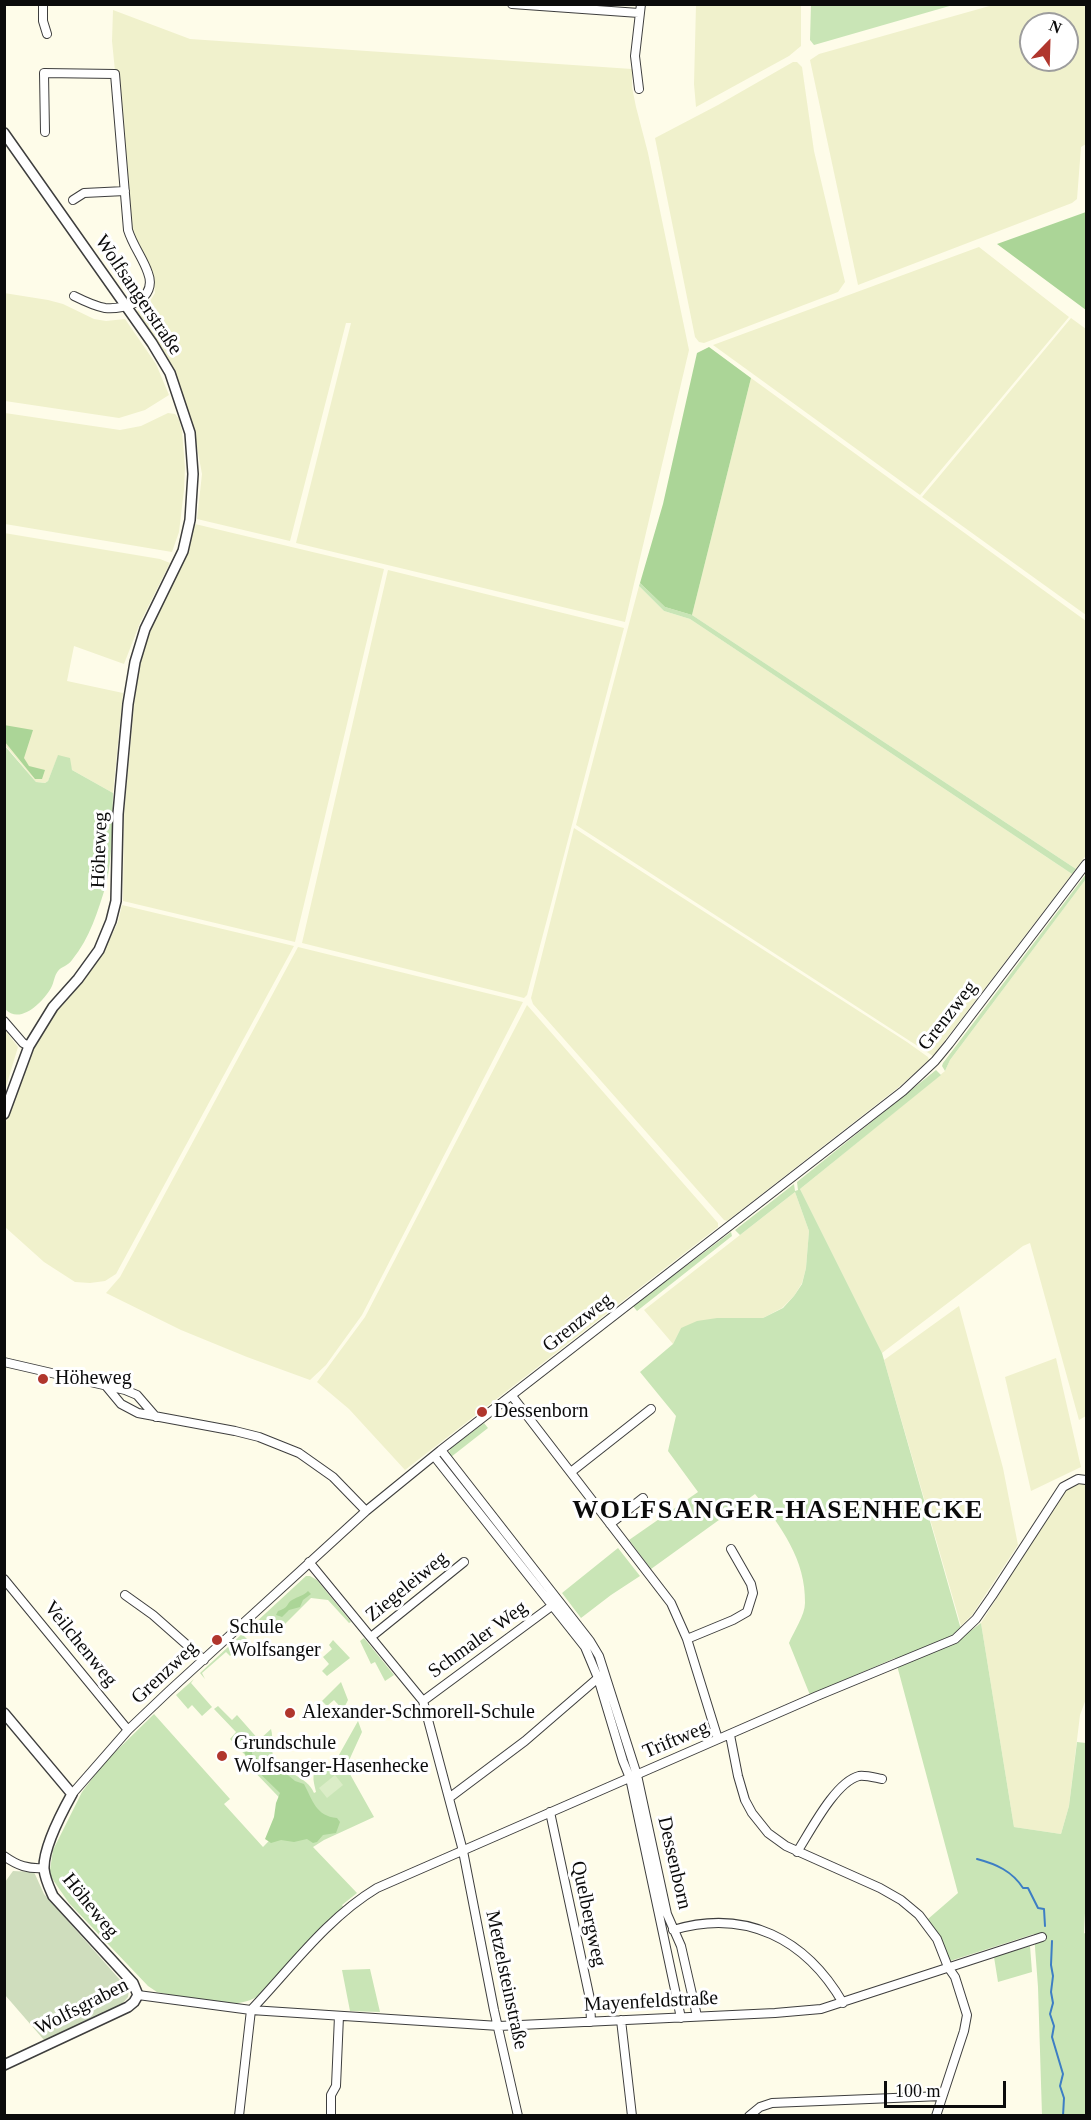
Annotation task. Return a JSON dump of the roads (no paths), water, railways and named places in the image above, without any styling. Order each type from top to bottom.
[{"type":"street","points":[[43,4],[43,21],[47,34]]},
{"type":"street","points":[[512,4],[640,9],[635,56],[639,89]]},
{"type":"street","points":[[45,132],[44,73],[115,74],[128,230],[148,274],[150,284],[148,292],[142,299],[126,306],[108,308],[74,296]]},
{"type":"street","name":"Wolfsangerstraße","points":[[4,133],[152,343],[170,373],[190,433],[194,474],[192,509],[183,551],[176,566]]},
{"type":"street","points":[[73,200],[84,193],[125,191]]},
{"type":"street","name":"Höheweg","points":[[4,1114],[28,1046],[53,1007],[78,979],[99,950],[111,921],[117,901],[118,814],[128,704],[135,662],[145,629],[176,566]]},
{"type":"street","name":"Grenzweg","points":[[72,1794],[128,1730],[366,1511],[441,1450],[903,1091],[935,1061],[1086,864]]},
{"type":"street","points":[[4,1021],[28,1046]]},
{"type":"street","points":[[4,1362],[125,1390],[137,1395],[156,1417]]},
{"type":"street","points":[[106,1386],[114,1398],[128,1410],[259,1437],[299,1453],[333,1477],[366,1511]]},
{"type":"street","points":[[512,1396],[671,1603],[687,1639],[718,1740]]},
{"type":"street","points":[[572,1472],[651,1409]]},
{"type":"street","name":"Dessenborn","points":[[441,1450],[584,1632],[599,1656],[634,1776],[667,1914],[681,1946],[697,2016]]},
{"type":"street","name":"Dessenborn","points":[[434,1456],[585,1647],[598,1677],[623,1761],[634,1776],[681,2018]]},
{"type":"street","name":"Triftweg","points":[[251,2010],[325,1930],[363,1896],[391,1881],[730,1735],[817,1695],[956,1639],[992,1596],[1063,1488],[1078,1479],[1086,1480]]},
{"type":"street","points":[[610,1524],[643,1498]]},
{"type":"street","points":[[687,1639],[747,1612],[753,1593],[751,1584],[731,1549]]},
{"type":"street","points":[[309,1562],[423,1701]]},
{"type":"street","name":"Ziegeleiweg","points":[[371,1637],[464,1562]]},
{"type":"street","name":"Veilchenweg","points":[[4,1579],[128,1730]]},
{"type":"street","points":[[125,1595],[153,1615],[204,1660]]},
{"type":"street","name":"Schmaler Weg","points":[[423,1701],[553,1605]]},
{"type":"street","points":[[449,1798],[525,1741],[598,1677]]},
{"type":"street","name":"Metzelsteinstraße","points":[[423,1701],[463,1851],[518,2115]]},
{"type":"street","points":[[4,1713],[72,1794]]},
{"type":"street","points":[[730,1735],[738,1776],[752,1813],[768,1833],[797,1852],[880,1888],[901,1900],[928,1926],[937,1939],[948,1967],[955,1977],[967,2015],[964,2031],[936,2115]]},
{"type":"street","points":[[797,1852],[831,1800],[845,1784],[859,1776],[882,1779]]},
{"type":"street","name":"Höheweg","points":[[72,1794],[46,1854],[44,1868],[46,1881],[53,1896],[133,1983],[138,1995]]},
{"type":"street","name":"Quelbergweg","points":[[550,1812],[590,1999],[591,2022]]},
{"type":"street","points":[[4,1856],[17,1865],[33,1869],[44,1868]]},
{"type":"street","points":[[674,1930],[712,1922],[735,1923],[762,1930],[788,1942],[812,1961],[830,1981],[843,2003]]},
{"type":"street","name":"Mayenfeldstraße","points":[[251,2010],[499,2026],[821,2009],[1042,1936]]},
{"type":"street","name":"Wolfsgraben","points":[[4,2065],[128,2007],[138,1995],[251,2010]]},
{"type":"street","points":[[239,2115],[251,2010]]},
{"type":"street","points":[[331,2115],[332,2095],[336,2086],[339,2016]]},
{"type":"street","points":[[621,2020],[632,2115]]},
{"type":"street","points":[[749,2115],[760,2107],[772,2103],[942,2096]]},
{"type":"waterway","points":[[977,1859],[1003,1869],[1023,1888],[1028,1888],[1038,1908],[1044,1909],[1045,1926]]},
{"type":"waterway","points":[[1052,1941],[1051,1992],[1053,2003],[1050,2014],[1054,2026],[1052,2037],[1063,2074],[1060,2086],[1064,2098],[1063,2116]]},
{"type":"place","name":"Höheweg","points":[[43,1379]]},
{"type":"place","name":"Dessenborn","points":[[482,1412]]},
{"type":"place","name":"Schule Wolfsanger","points":[[217,1640]]},
{"type":"place","name":"Alexander-Schmorell-Schule","points":[[290,1713]]},
{"type":"place","name":"Grundschule Wolfsanger-Hasenhecke","points":[[222,1756]]},
{"type":"district","name":"WOLFSANGER-HASENHECKE","points":[[778,1511]]}]
